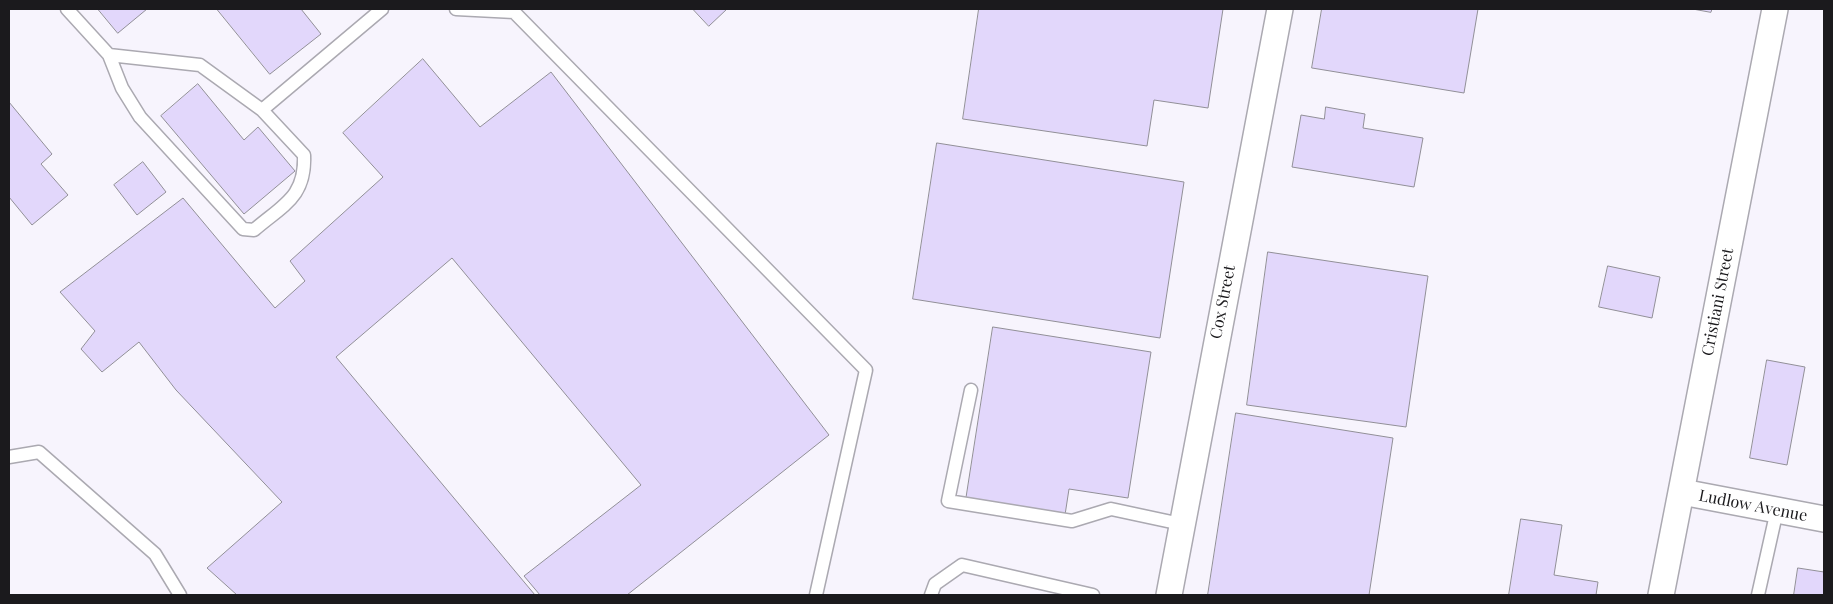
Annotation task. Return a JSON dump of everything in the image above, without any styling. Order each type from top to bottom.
[{"type":"street","name":"Cox Street","points":[[1169,595],[1280,9]]},
{"type":"street","name":"Cristiani Street","points":[[1661,595],[1775,9]]},
{"type":"street","name":"Ludlow Avenue","points":[[1682,492],[1824,519]]},
{"type":"lane","points":[[67,9],[109,55],[122,88],[140,117],[243,229],[254,230],[297,194],[305,172],[304,155],[262,110],[200,65],[109,55]]},
{"type":"lane","points":[[262,110],[382,9]]},
{"type":"lane","points":[[456,9],[514,12],[866,370],[816,595]]},
{"type":"lane","points":[[971,390],[948,501],[1072,521],[1111,509],[1181,524]]},
{"type":"lane","points":[[9,457],[39,452],[155,554],[180,595]]},
{"type":"lane","points":[[1758,595],[1776,510]]},
{"type":"lane","points":[[932,595],[935,584],[962,565],[1094,595]]},
{"type":"building","points":[[98,9],[147,9],[118,33]]},
{"type":"building","points":[[217,9],[301,9],[321,34],[270,74]]},
{"type":"building","points":[[693,9],[727,9],[709,26]]},
{"type":"building","points":[[979,9],[1223,9],[1208,108],[1154,100],[1147,146],[963,119]]},
{"type":"building","points":[[1322,9],[1478,9],[1464,93],[1312,68]]},
{"type":"building","points":[[1693,9],[1712,9],[1711,12]]},
{"type":"building","points":[[423,59],[480,127],[551,72],[829,435],[627,595],[540,595],[524,576],[641,485],[452,258],[336,357],[535,595],[237,595],[207,568],[282,502],[176,390],[139,342],[102,372],[81,349],[95,331],[60,292],[183,198],[275,308],[305,281],[290,261],[383,177],[343,133]]},
{"type":"building","points":[[198,84],[244,140],[258,127],[295,171],[244,214],[161,116]]},
{"type":"building","points":[[9,102],[52,154],[41,164],[68,195],[32,225],[9,197]]},
{"type":"building","points":[[1326,107],[1365,114],[1363,128],[1423,138],[1414,187],[1292,167],[1301,115],[1324,119]]},
{"type":"building","points":[[937,143],[1184,182],[1160,338],[913,299]]},
{"type":"building","points":[[143,162],[166,192],[137,215],[114,185]]},
{"type":"building","points":[[1268,252],[1428,276],[1406,427],[1247,405]]},
{"type":"building","points":[[1608,266],[1660,277],[1652,318],[1599,307]]},
{"type":"building","points":[[993,327],[1151,352],[1128,498],[1069,489],[1065,515],[966,500]]},
{"type":"building","points":[[1767,360],[1805,367],[1787,465],[1750,458]]},
{"type":"building","points":[[1236,413],[1393,438],[1369,595],[1208,595]]},
{"type":"building","points":[[1521,519],[1562,525],[1554,575],[1598,582],[1596,595],[1509,595]]},
{"type":"building","points":[[1798,568],[1824,572],[1824,595],[1794,595]]}]
